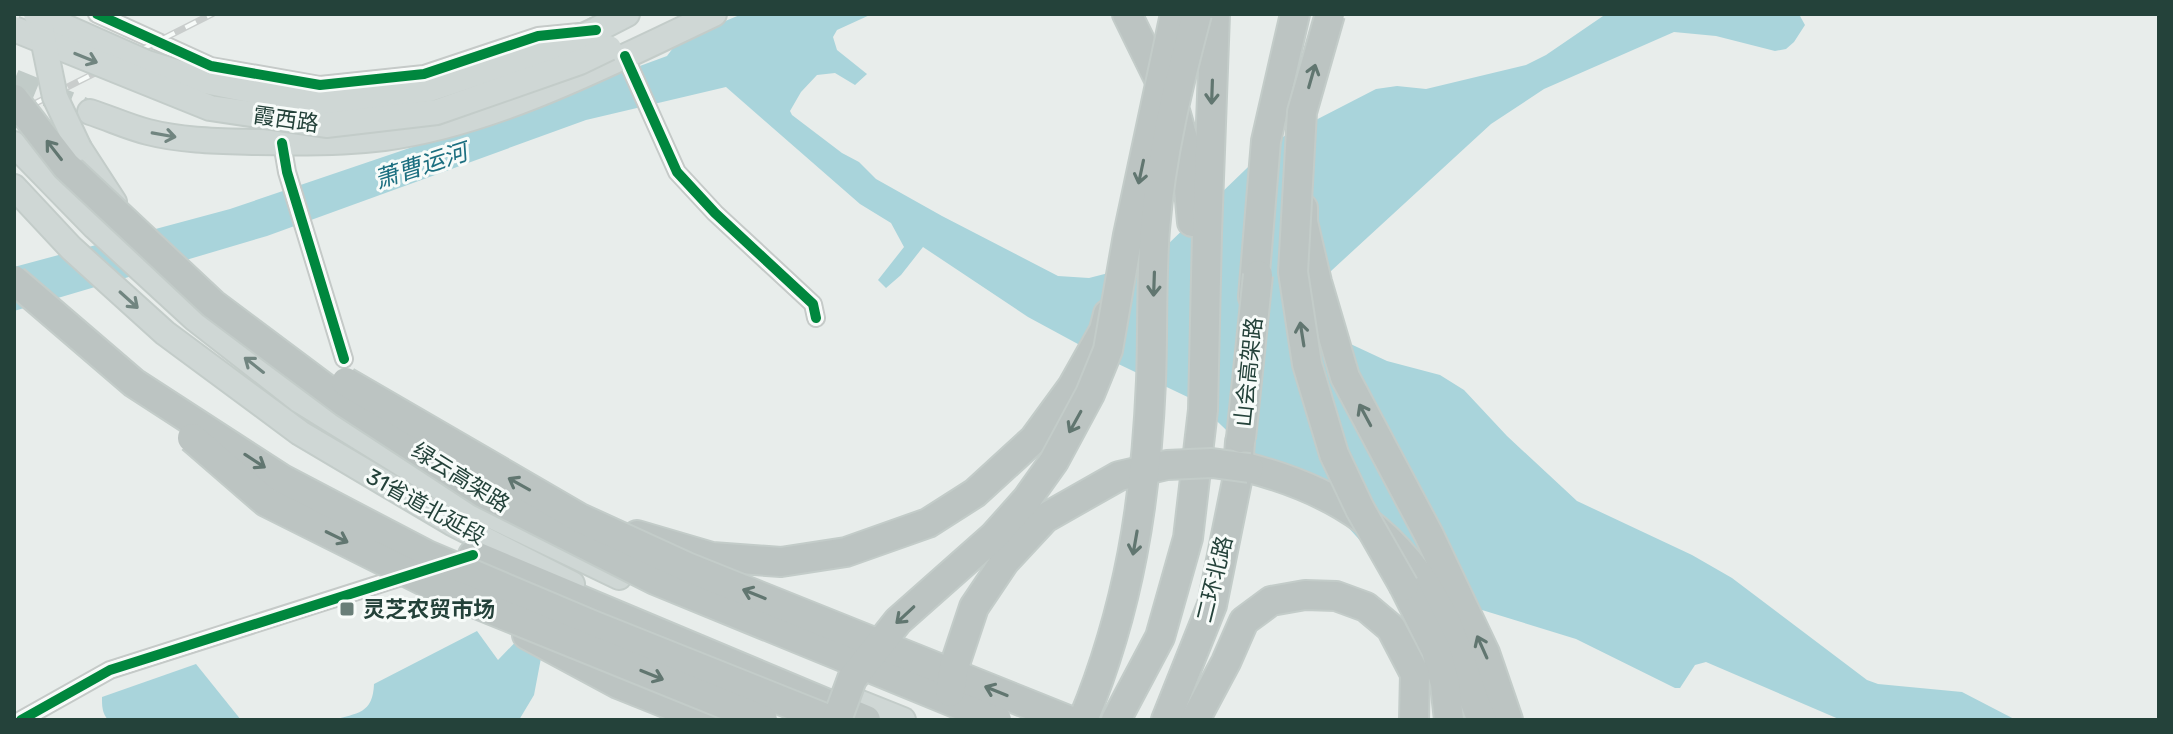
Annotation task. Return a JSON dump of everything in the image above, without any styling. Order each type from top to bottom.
[{"type":"highway","points":[[1127,14],[1176,114],[1185,146],[1203,410]]},
{"type":"highway","points":[[837,720],[852,679],[898,621],[994,536],[1027,499],[1054,461],[1090,394],[1108,350],[1128,235],[1175,14]]},
{"type":"highway","points":[[1083,720],[1102,675],[1128,584],[1140,515],[1151,385],[1155,229],[1170,113],[1197,14]]},
{"type":"highway","points":[[1116,720],[1160,637],[1188,538],[1203,410],[1215,14]]},
{"type":"highway","name":"二环北路","points":[[1166,720],[1212,605],[1237,481],[1266,141],[1295,14]]},
{"type":"highway","name":"山会高架路","points":[[1154,720],[1203,613],[1235,482],[1275,128],[1306,14]]},
{"type":"highway","points":[[1330,14],[1302,112],[1293,272],[1307,364],[1334,454],[1436,650],[1445,684],[1449,720]]},
{"type":"highway","name":"绿云高架路","points":[[14,99],[66,166],[213,304],[344,402],[483,493],[655,580],[997,720]]},
{"type":"highway","points":[[1302,112],[1303,222],[1345,377],[1448,575],[1485,653],[1508,720]]},
{"type":"highway","points":[[580,518],[712,557],[781,562],[846,552],[928,523],[975,493],[1034,439],[1072,387],[1104,330],[1128,235]]},
{"type":"highway","points":[[14,281],[266,502],[442,590],[618,684],[708,720]]},
{"type":"highway","points":[[14,281],[134,383],[282,479],[427,555],[830,720]]},
{"type":"highway","points":[[213,304],[580,518],[687,567],[1068,720]]},
{"type":"highway","points":[[946,720],[954,667],[974,607],[1005,561],[1045,518],[1119,476],[1167,465],[1212,463],[1279,476],[1323,493],[1350,509],[1384,537],[1414,571],[1443,616],[1482,720]]},
{"type":"highway","points":[[473,555],[866,720]]},
{"type":"highway","points":[[442,590],[763,720]]},
{"type":"highway","points":[[1195,720],[1244,621],[1271,601],[1305,595],[1336,596],[1366,607],[1391,628],[1415,674],[1414,720]]},
{"type":"main road","name":"霞西路","points":[[38,14],[94,25],[147,63],[205,81],[320,104],[429,89],[566,44],[615,50]]},
{"type":"main road","points":[[38,14],[55,97],[79,148],[111,199],[223,310],[347,409],[422,478]]},
{"type":"main road","points":[[56,14],[94,25]]},
{"type":"main road","points":[[615,50],[627,14]]},
{"type":"main road","points":[[654,34],[679,14]]},
{"type":"main road","points":[[90,112],[148,132],[195,140],[282,143],[385,138],[444,125],[497,108],[615,50],[714,14]]},
{"type":"main road","name":"霞西路","points":[[14,29],[210,108],[326,125],[437,112],[615,50]]},
{"type":"main road","points":[[14,144],[95,227],[194,318],[299,400],[422,478],[467,504],[622,578],[969,720]]},
{"type":"main road","name":"31省道北延段","points":[[14,187],[71,248],[165,333],[300,433],[452,523],[611,604],[903,720]]},
{"type":"main road","points":[[14,205],[71,248]]},
{"type":"street","points":[[615,50],[651,115],[677,172],[715,213],[813,304],[816,318]]},
{"type":"street","points":[[282,143],[287,172],[344,359]]},
{"type":"street","points":[[21,720],[110,670],[473,555]]},
{"type":"water","name":"萧曹运河","points":[[742,14],[872,14],[837,30],[833,37],[837,50],[867,74],[855,85],[835,73],[817,75],[801,92],[790,111],[792,115],[859,162],[876,179],[942,216],[1058,276],[1089,278],[1128,268],[1165,247],[1275,141],[1376,89],[1397,86],[1426,89],[1526,65],[1606,14],[1800,16],[1805,25],[1786,49],[1775,51],[1716,36],[1674,32],[1544,89],[1491,124],[1331,271],[1326,284],[1342,340],[1387,361],[1440,375],[1464,390],[1507,436],[1577,501],[1692,555],[1732,578],[1867,680],[1878,684],[1962,692],[2016,720],[1841,720],[1706,662],[1695,665],[1680,688],[1675,688],[1576,639],[1482,610],[1366,547],[1326,503],[1272,474],[1196,401],[1028,317],[923,247],[901,275],[886,288],[878,280],[904,247],[891,223],[860,204],[726,87],[586,120],[267,236],[14,311],[14,267],[230,209],[501,117],[667,56],[673,43]]},
{"type":"water","points":[[529,628],[545,637],[534,695],[519,720],[333,720],[367,707],[374,684],[477,631],[498,660]]},
{"type":"water","points":[[196,664],[241,720],[108,720],[106,717],[102,697]]},
{"type":"tunnel","points":[[14,81],[90,112]]},
{"type":"railway","points":[[14,114],[212,14]]},
{"type":"cycle path","points":[[97,14],[211,66],[320,85],[424,74],[538,36],[596,30]]},
{"type":"cycle path","points":[[625,56],[677,172],[715,213],[813,304],[816,318]]},
{"type":"cycle path","points":[[282,143],[287,172],[344,359]]},
{"type":"cycle path","points":[[21,720],[110,670],[473,555]]},
{"type":"place","name":"灵芝农贸市场","points":[[347,609]]}]
